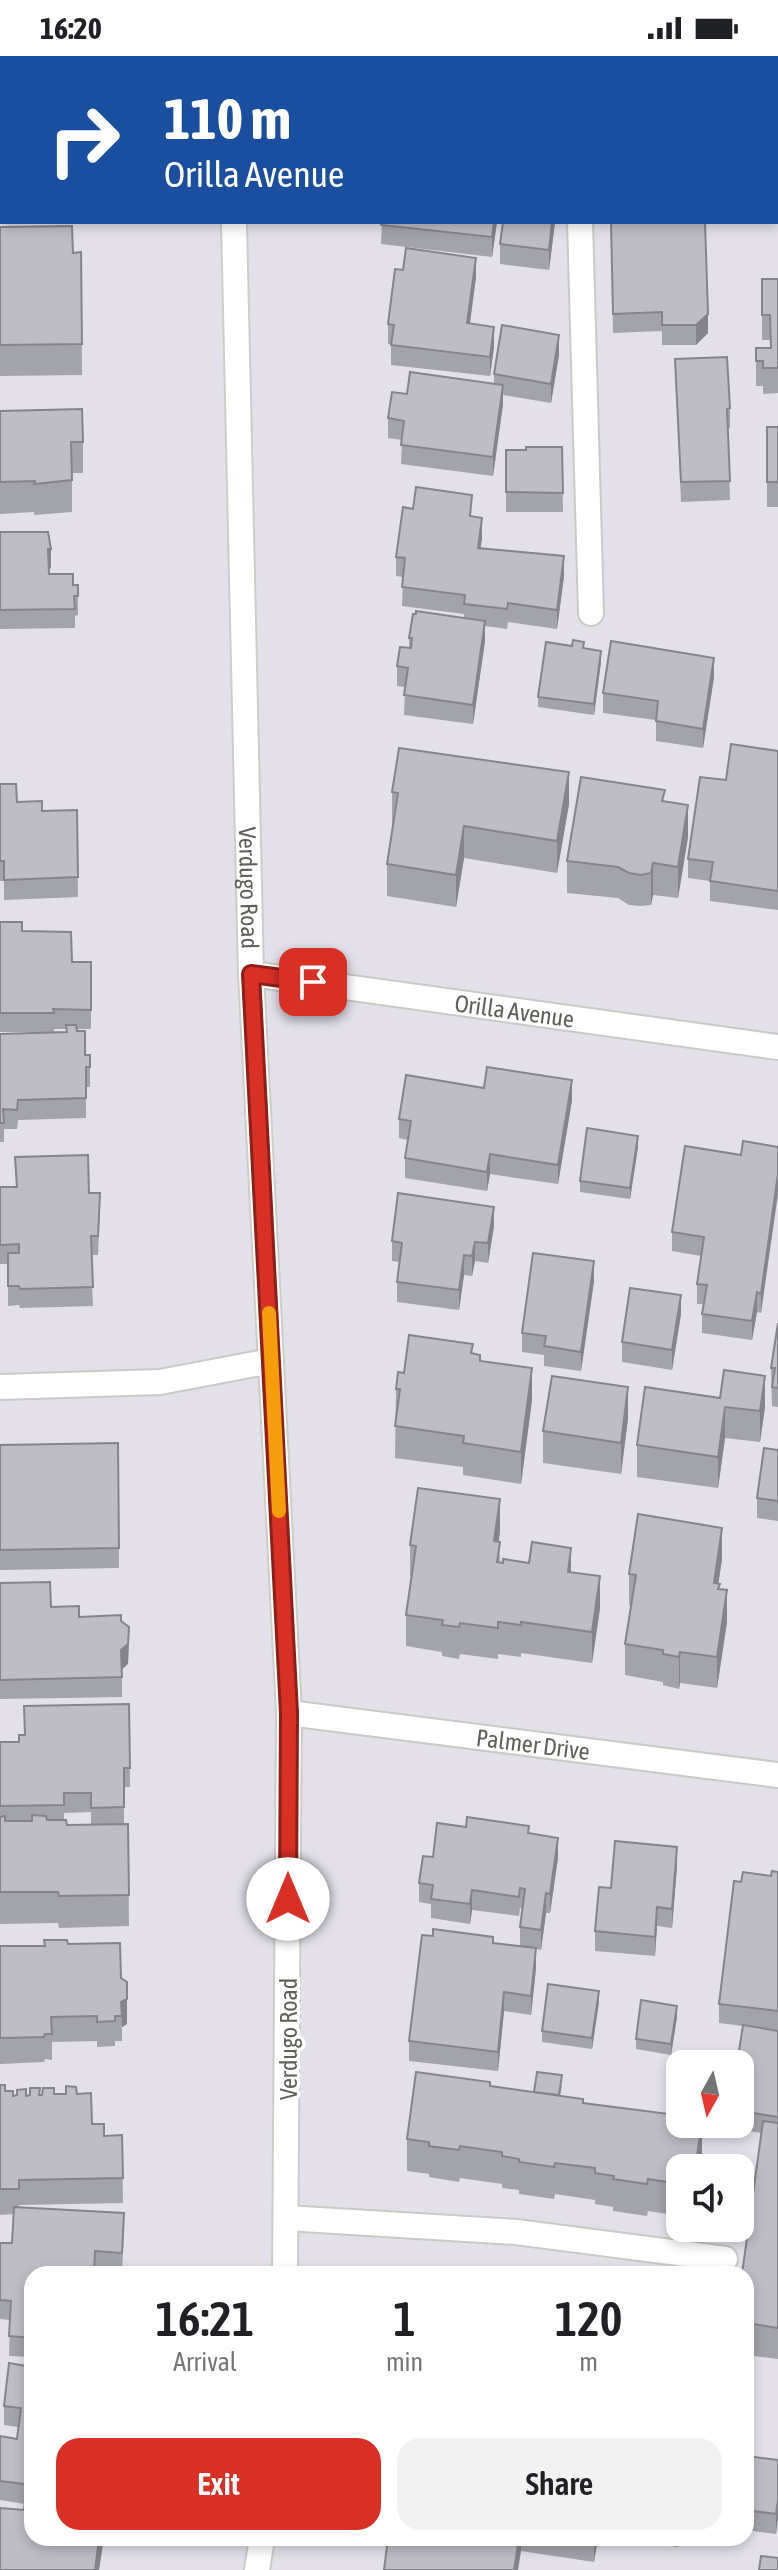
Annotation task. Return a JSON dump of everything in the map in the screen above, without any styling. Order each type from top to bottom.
[{"type":"main road","name":"Verdugo Road","points":[[234,224],[251,974],[289,1713],[285,2266]]},
{"type":"main road","points":[[580,224],[591,613]]},
{"type":"main road","name":"Orilla Avenue","points":[[251,974],[778,1047]]},
{"type":"main road","points":[[0,1387],[160,1382],[271,1361]]},
{"type":"main road","name":"Palmer Drive","points":[[289,1713],[778,1775]]},
{"type":"main road","points":[[286,2218],[516,2232],[725,2259]]},
{"type":"main road","points":[[257,2570],[261,2546]]},
{"type":"building","points":[[381,224],[494,224],[492,237]]},
{"type":"building","points":[[503,224],[552,224],[549,250],[500,244]]},
{"type":"building","points":[[611,224],[705,224],[708,314],[696,325],[662,325],[662,312],[613,314]]},
{"type":"building","points":[[72,226],[73,253],[81,252],[82,344],[0,345],[0,227]]},
{"type":"building","points":[[406,248],[476,258],[467,323],[494,327],[490,357],[391,345],[394,325],[388,324],[395,269],[403,270]]},
{"type":"building","points":[[762,279],[778,279],[778,368],[763,368],[763,361],[756,361],[756,348],[771,348],[770,315],[762,315]]},
{"type":"building","points":[[502,325],[559,335],[551,384],[494,374]]},
{"type":"building","points":[[727,357],[730,481],[681,482],[675,359]]},
{"type":"building","points":[[410,372],[503,385],[493,457],[401,445],[404,421],[388,418],[392,392],[407,394]]},
{"type":"building","points":[[82,409],[83,442],[71,442],[72,480],[34,484],[35,481],[0,482],[0,411]]},
{"type":"building","points":[[767,427],[778,427],[778,482],[767,482]]},
{"type":"building","points":[[526,447],[562,447],[563,493],[506,492],[506,450],[526,450]]},
{"type":"building","points":[[416,487],[472,495],[470,516],[482,518],[478,548],[564,556],[557,610],[508,603],[507,609],[464,604],[465,595],[402,587],[405,558],[396,557],[403,507],[413,509]]},
{"type":"building","points":[[0,532],[48,532],[51,549],[48,549],[49,574],[73,574],[73,585],[78,585],[78,596],[74,596],[75,609],[0,610]]},
{"type":"building","points":[[416,611],[485,621],[473,705],[404,695],[408,668],[397,666],[400,647],[411,648],[412,638],[409,638]]},
{"type":"building","points":[[573,640],[584,642],[583,648],[601,651],[594,704],[538,697],[546,642],[572,646]]},
{"type":"building","points":[[611,641],[714,658],[703,729],[656,721],[658,701],[603,693]]},
{"type":"building","points":[[731,744],[778,751],[778,891],[710,881],[713,862],[688,859],[700,777],[726,780]]},
{"type":"building","points":[[399,748],[569,772],[557,841],[464,826],[456,875],[387,864],[398,793],[392,792]]},
{"type":"building","points":[[581,777],[665,790],[662,801],[688,805],[678,867],[653,863],[651,873],[641,875],[618,867],[567,861]]},
{"type":"building","points":[[0,784],[16,784],[17,802],[42,801],[42,811],[77,810],[78,877],[4,880],[4,861],[0,861]]},
{"type":"building","points":[[0,922],[22,922],[22,931],[71,932],[72,962],[91,962],[91,1010],[0,1013]]},
{"type":"building","points":[[66,1025],[76,1025],[77,1031],[85,1031],[85,1055],[90,1055],[90,1067],[86,1067],[86,1098],[18,1100],[17,1110],[3,1109],[4,1123],[0,1123],[0,1034],[67,1032]]},
{"type":"building","points":[[487,1067],[572,1080],[558,1165],[490,1154],[487,1172],[405,1158],[411,1121],[399,1119],[406,1075],[484,1088]]},
{"type":"building","points":[[587,1128],[638,1136],[630,1188],[580,1181]]},
{"type":"building","points":[[743,1141],[778,1147],[778,1174],[761,1294],[757,1292],[752,1321],[702,1314],[707,1285],[697,1284],[704,1237],[672,1232],[685,1146],[741,1155]]},
{"type":"building","points":[[88,1155],[89,1193],[100,1193],[98,1236],[91,1236],[93,1287],[20,1289],[19,1286],[8,1286],[8,1253],[19,1253],[19,1244],[0,1245],[0,1187],[17,1187],[15,1157]]},
{"type":"building","points":[[398,1193],[494,1207],[488,1243],[475,1242],[472,1256],[464,1255],[459,1290],[397,1282],[402,1243],[392,1241]]},
{"type":"building","points":[[533,1253],[594,1261],[581,1352],[544,1346],[546,1336],[522,1333]]},
{"type":"building","points":[[630,1288],[681,1295],[672,1350],[622,1342]]},
{"type":"building","points":[[778,1323],[778,1388],[772,1387],[775,1368],[771,1368]]},
{"type":"building","points":[[409,1335],[473,1344],[471,1353],[480,1355],[480,1361],[532,1368],[521,1452],[463,1443],[464,1436],[395,1426],[400,1389],[396,1389],[398,1372],[404,1373]]},
{"type":"building","points":[[724,1370],[765,1376],[760,1411],[725,1407],[718,1457],[637,1445],[645,1387],[720,1398]]},
{"type":"building","points":[[552,1376],[628,1387],[621,1443],[543,1431]]},
{"type":"building","points":[[118,1443],[119,1548],[0,1550],[0,1445]]},
{"type":"building","points":[[764,1448],[778,1450],[778,1501],[757,1498]]},
{"type":"building","points":[[418,1488],[500,1499],[494,1541],[500,1542],[497,1562],[503,1563],[503,1559],[529,1563],[532,1542],[571,1548],[568,1572],[600,1576],[592,1632],[521,1622],[521,1625],[498,1622],[498,1628],[460,1623],[459,1627],[442,1625],[443,1620],[406,1615],[416,1546],[410,1545]]},
{"type":"building","points":[[638,1514],[722,1528],[714,1583],[720,1584],[718,1589],[727,1590],[717,1657],[680,1652],[679,1657],[663,1654],[663,1650],[625,1644],[636,1575],[629,1574]]},
{"type":"building","points":[[50,1582],[51,1607],[79,1606],[79,1617],[121,1615],[121,1621],[129,1627],[128,1644],[121,1650],[122,1677],[0,1680],[0,1583]]},
{"type":"building","points":[[129,1704],[130,1768],[124,1768],[124,1807],[91,1808],[91,1793],[64,1793],[64,1805],[0,1806],[0,1742],[19,1742],[19,1735],[25,1735],[24,1706]]},
{"type":"building","points":[[32,1815],[46,1816],[47,1820],[66,1820],[67,1825],[128,1824],[129,1895],[59,1896],[58,1892],[0,1892],[0,1817],[5,1816],[5,1821],[32,1821]]},
{"type":"building","points":[[467,1817],[529,1826],[528,1833],[558,1838],[541,1930],[520,1927],[525,1889],[520,1888],[519,1897],[472,1890],[470,1904],[431,1899],[433,1885],[419,1883],[423,1856],[433,1857],[437,1823],[466,1827]]},
{"type":"building","points":[[615,1841],[677,1847],[672,1909],[657,1907],[655,1937],[595,1931],[599,1887],[611,1888]]},
{"type":"building","points":[[772,1871],[778,1872],[778,2011],[719,2004],[734,1881],[741,1882],[743,1872],[771,1876]]},
{"type":"building","points":[[433,1929],[493,1937],[493,1943],[536,1948],[531,1996],[504,1992],[498,2052],[409,2041],[422,1935],[433,1936]]},
{"type":"building","points":[[44,1940],[67,1940],[68,1944],[120,1943],[121,1978],[127,1982],[127,1999],[121,2002],[122,2016],[115,2016],[115,2021],[97,2022],[97,2016],[51,2017],[52,2034],[0,2038],[0,1946],[45,1946]]},
{"type":"building","points":[[548,1984],[599,1991],[592,2038],[542,2031]]},
{"type":"building","points":[[641,2000],[677,2006],[671,2044],[636,2039]]},
{"type":"building","points":[[743,2025],[778,2031],[778,2117],[754,2113],[754,2050],[739,2050]]},
{"type":"building","points":[[416,2072],[583,2099],[583,2103],[666,2114],[666,2138],[700,2138],[697,2154],[666,2154],[666,2182],[648,2179],[647,2184],[613,2179],[614,2176],[595,2173],[595,2168],[519,2162],[519,2159],[502,2156],[502,2152],[460,2146],[459,2150],[429,2146],[429,2142],[407,2139]]},
{"type":"building","points":[[537,2072],[562,2075],[559,2095],[534,2092]]},
{"type":"building","points":[[0,2085],[5,2085],[5,2091],[13,2091],[13,2096],[17,2095],[17,2090],[26,2089],[26,2096],[30,2095],[30,2088],[40,2088],[39,2095],[42,2095],[43,2088],[54,2088],[54,2094],[66,2094],[66,2086],[76,2087],[77,2094],[91,2093],[92,2124],[104,2124],[104,2136],[122,2135],[123,2178],[19,2180],[19,2189],[0,2189]]},
{"type":"building","points":[[763,2121],[778,2123],[778,2328],[754,2324],[754,2266],[743,2266],[746,2242],[754,2242],[754,2187]]},
{"type":"building","points":[[14,2207],[124,2213],[122,2253],[95,2251],[94,2266],[24,2266],[24,2337],[9,2336],[11,2301],[0,2300],[0,2243],[12,2243]]},
{"type":"building","points":[[9,2363],[24,2366],[24,2484],[0,2481],[0,2436],[17,2439],[21,2408],[4,2406]]},
{"type":"building","points":[[754,2457],[778,2460],[776,2514],[754,2511]]},
{"type":"building","points":[[0,2508],[24,2510],[24,2546],[98,2546],[95,2570],[0,2570]]},
{"type":"building","points":[[387,2546],[518,2546],[514,2570],[384,2570]]},
{"type":"building","points":[[761,2556],[778,2558],[778,2570],[759,2570]]},
{"type":"slow traffic","points":[[269,1313],[279,1511]]},
{"type":"route","points":[[288,1899],[289,1713],[251,974],[313,982]]}]
